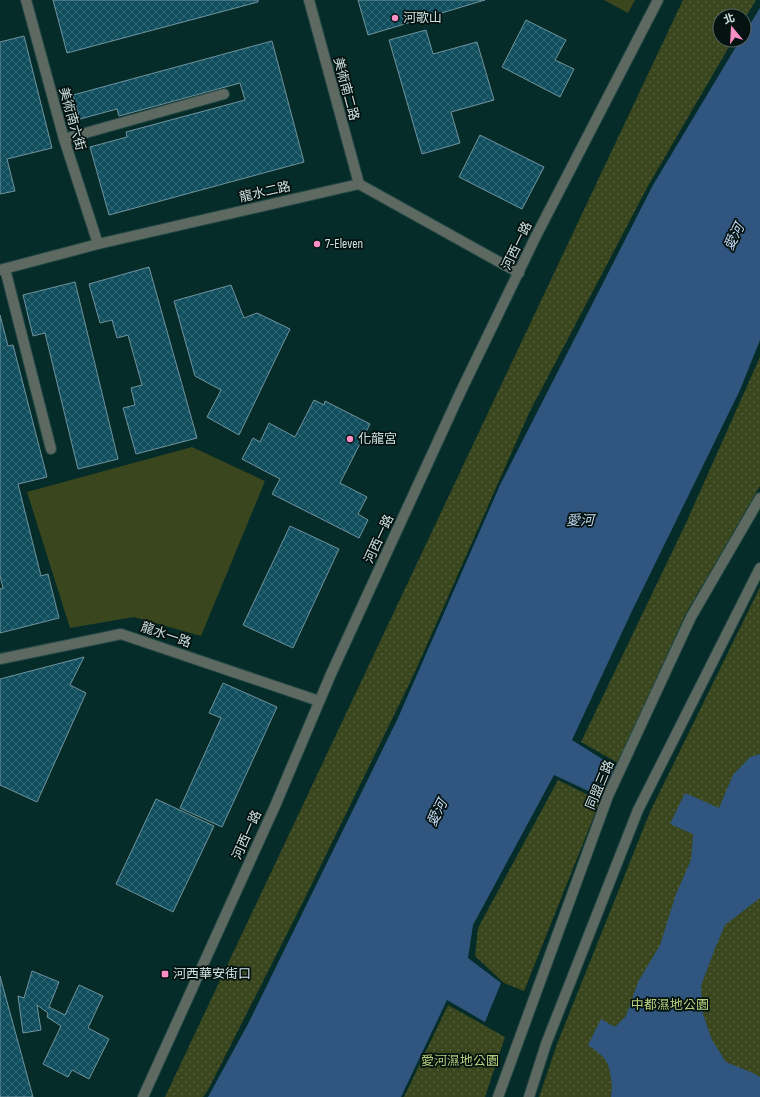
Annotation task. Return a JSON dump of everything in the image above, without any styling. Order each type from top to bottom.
[{"type":"street","name":"美術南六街","points":[[26,0],[64,139],[98,244]]},
{"type":"street","name":"美術南二路","points":[[309,0],[359,184]]},
{"type":"street","name":"河西一路","points":[[142,1097],[271,813],[319,701],[458,398],[536,236],[658,0]]},
{"type":"street","points":[[64,139],[224,94]]},
{"type":"street","points":[[359,184],[519,273]]},
{"type":"street","name":"龍水二路","points":[[2,270],[98,244],[359,184]]},
{"type":"street","points":[[2,270],[51,449]]},
{"type":"street","name":"同盟三路","points":[[498,1097],[608,796],[691,617],[760,498]]},
{"type":"street","points":[[529,1097],[546,1044],[638,810],[760,568]]},
{"type":"street","name":"龍水一路","points":[[0,659],[121,634],[319,701]]},
{"type":"green space","points":[[604,0],[635,0],[628,13]]},
{"type":"green space","points":[[683,0],[756,0],[751,8],[712,8],[712,48],[728,48],[648,186],[529,413],[414,674],[304,900],[208,1090],[203,1097],[165,1097]]},
{"type":"green space","points":[[760,357],[760,486],[685,615],[618,763],[581,742],[686,523]]},
{"type":"green space","points":[[192,447],[265,481],[201,636],[134,617],[70,628],[27,492]]},
{"type":"green space","name":"中都濕地公園","points":[[760,587],[760,1097],[539,1097],[557,1044],[650,812]]},
{"type":"green space","points":[[558,780],[600,801],[524,991],[504,983],[475,956],[478,928]]},
{"type":"green space","name":"愛河濕地公園","points":[[448,1005],[505,1037],[485,1097],[404,1097]]},
{"type":"water","name":"愛河","points":[[760,8],[760,340],[740,390],[631,613],[572,740],[615,767],[601,797],[554,775],[473,925],[468,958],[501,983],[485,1022],[447,1000],[401,1097],[208,1097],[249,1022],[398,718],[500,485],[653,185],[735,48],[752,48],[752,21]]},
{"type":"water","points":[[760,754],[760,898],[725,925],[701,986],[703,1014],[712,1040],[726,1062],[760,1077],[760,1097],[611,1097],[612,1088],[610,1071],[607,1062],[602,1055],[588,1045],[601,1019],[615,1027],[626,1016],[638,982],[660,945],[676,894],[691,860],[693,834],[670,824],[685,793],[719,808],[733,775],[750,757]]},
{"type":"building","points":[[53,0],[258,0],[258,2],[67,53]]},
{"type":"building","name":"河歌山","points":[[358,0],[485,0],[368,35]]},
{"type":"building","points":[[526,20],[566,40],[555,60],[574,69],[560,97],[502,67]]},
{"type":"building","points":[[426,30],[433,54],[477,42],[494,100],[451,112],[460,143],[422,154],[389,40]]},
{"type":"building","points":[[24,36],[52,148],[7,159],[15,191],[0,194],[0,42]]},
{"type":"building","points":[[272,41],[304,162],[109,215],[90,147],[127,137],[126,132],[245,100],[240,83],[119,116],[117,109],[80,119],[73,95]]},
{"type":"building","points":[[480,135],[544,167],[522,209],[459,177]]},
{"type":"building","points":[[149,267],[197,438],[136,454],[123,408],[135,405],[131,388],[142,385],[128,335],[117,338],[112,320],[100,323],[89,284]]},
{"type":"building","points":[[75,282],[118,459],[78,469],[45,333],[33,336],[23,295]]},
{"type":"building","points":[[231,285],[244,318],[257,313],[290,329],[239,435],[207,417],[221,390],[195,376],[174,301]]},
{"type":"building","points":[[0,315],[8,346],[13,345],[47,477],[18,484],[41,576],[48,574],[59,618],[0,633],[0,589],[3,588],[0,576]]},
{"type":"building","points":[[314,400],[324,405],[325,401],[370,424],[340,483],[367,497],[358,514],[368,520],[359,538],[272,494],[280,479],[242,459],[253,438],[260,442],[269,423],[295,437]]},
{"type":"building","points":[[290,526],[339,549],[293,648],[243,625]]},
{"type":"building","points":[[84,657],[70,685],[86,693],[37,802],[0,785],[0,679]]},
{"type":"building","points":[[223,683],[277,707],[222,827],[180,808],[221,718],[209,713]]},
{"type":"building","points":[[156,799],[214,826],[173,912],[116,884]]},
{"type":"building","points":[[32,971],[59,982],[49,1007],[65,1015],[79,985],[103,996],[88,1028],[109,1039],[89,1079],[72,1070],[68,1077],[43,1064],[61,1026],[47,1017],[48,1013],[37,1005],[41,1030],[23,1033],[18,996],[24,998]]},
{"type":"building","points":[[0,976],[33,1097],[0,1097]]},
{"type":"place","name":"河歌山","points":[[395,18]]},
{"type":"place","name":"7-Eleven","points":[[317,244]]},
{"type":"place","name":"化龍宮","points":[[350,439]]},
{"type":"place","name":"河西華安街口","points":[[165,974]]}]
